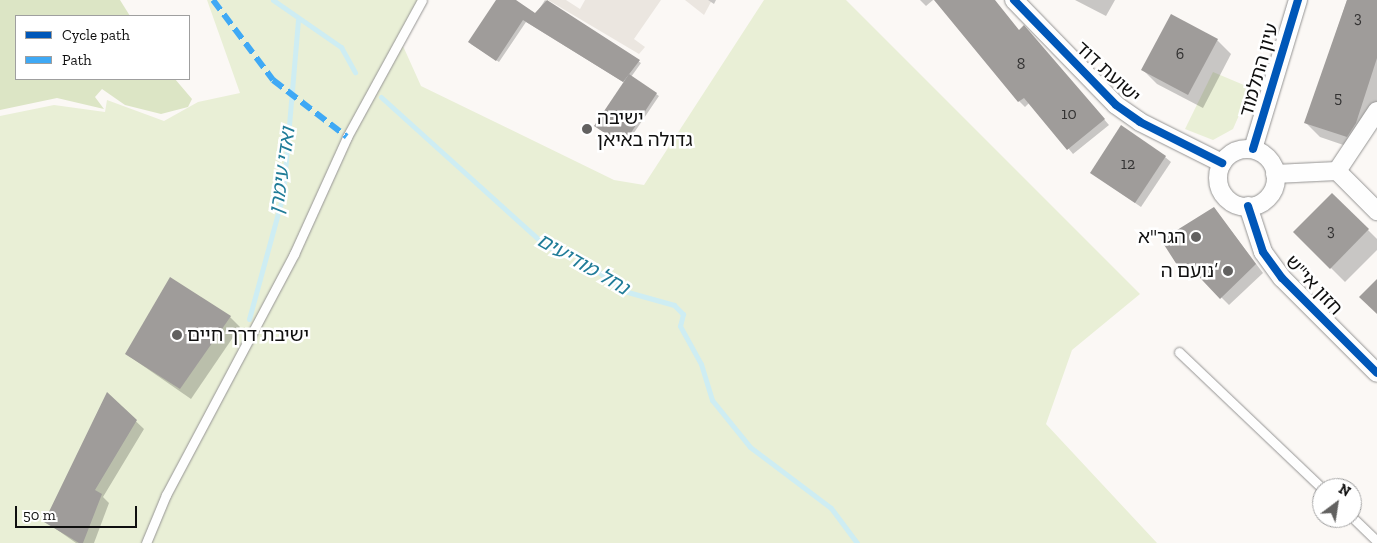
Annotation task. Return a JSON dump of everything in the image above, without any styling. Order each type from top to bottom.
[{"type":"street","name":"ישועת דוד","points":[[1014,0],[1116,105],[1140,122],[1222,163]]},
{"type":"street","name":"עיון התלמוד","points":[[1253,149],[1298,0]]},
{"type":"street","points":[[1337,171],[1377,111]]},
{"type":"street","points":[[1253,149],[1270,161],[1275,174],[1271,195],[1248,206],[1224,195],[1219,186],[1222,163],[1234,152],[1253,149]]},
{"type":"street","points":[[1275,174],[1337,171],[1377,211]]},
{"type":"street","name":"חזון אי\"ש","points":[[1248,206],[1263,252],[1282,278],[1377,373]]},
{"type":"lane","points":[[146,543],[166,495],[294,254],[347,137],[422,0]]},
{"type":"lane","points":[[1179,352],[1312,478]]},
{"type":"lane","points":[[1362,527],[1377,541]]},
{"type":"green space","points":[[0,0],[120,0],[129,15],[15,15],[15,80],[176,80],[192,99],[188,107],[161,114],[125,105],[102,89],[95,97],[104,109],[57,98],[0,110]]},
{"type":"green space","points":[[207,0],[425,0],[403,46],[421,86],[614,180],[644,185],[764,0],[846,0],[1140,294],[1072,350],[1046,424],[1157,543],[0,543],[0,116],[54,105],[105,112],[107,100],[164,121],[198,102],[240,93]]},
{"type":"green space","points":[[1213,72],[1251,88],[1233,129],[1213,140],[1185,129]]},
{"type":"shaded area","points":[[548,0],[566,0],[580,9],[585,0],[661,0],[634,39],[645,47],[639,54]]},
{"type":"shaded area","points":[[685,0],[708,0],[711,2],[704,15]]},
{"type":"building","points":[[496,0],[516,0],[535,13],[547,0],[640,60],[623,82],[523,20],[496,61],[468,42]]},
{"type":"building","points":[[934,0],[995,0],[1019,30],[1024,25],[1105,119],[1067,150],[1024,98],[1018,102]]},
{"type":"building","points":[[1347,0],[1377,0],[1377,58],[1356,123],[1347,137],[1304,123]]},
{"type":"building","points":[[1171,14],[1218,39],[1188,95],[1141,70]]},
{"type":"building","points":[[629,74],[657,93],[623,145],[594,126]]},
{"type":"building","points":[[1121,125],[1166,156],[1135,203],[1090,173]]},
{"type":"building","points":[[1332,193],[1369,229],[1330,269],[1293,232]]},
{"type":"building","points":[[1214,207],[1256,264],[1220,299],[1186,263],[1179,268],[1161,240]]},
{"type":"building","name":"ישיבת דרך חיים","points":[[170,277],[231,316],[180,389],[125,354]]},
{"type":"building","points":[[1377,279],[1377,314],[1359,297]]},
{"type":"building","points":[[107,392],[137,420],[95,490],[102,494],[83,543],[79,543],[44,522]]},
{"type":"waterway","name":"נחל מודיעים","points":[[273,0],[341,47],[355,72]]},
{"type":"waterway","name":"ואדי עימרן","points":[[249,319],[283,195],[298,19]]},
{"type":"waterway","name":"נחל מודיעים","points":[[381,97],[547,247],[576,255],[624,291],[674,305],[683,314],[680,326],[701,364],[712,400],[750,447],[831,508],[857,543]]},
{"type":"marked path","points":[[213,0],[273,80],[347,137]]},
{"type":"cycle path","points":[[1014,0],[1116,105],[1140,122],[1222,163]]},
{"type":"cycle path","points":[[1253,149],[1298,0]]},
{"type":"cycle path","points":[[1248,206],[1263,252],[1282,278],[1377,373]]},
{"type":"place","name":"ישיבה גדולה באיאן","points":[[587,129]]},
{"type":"place","name":"הגר\"א","points":[[1196,237]]},
{"type":"place","name":"נועם ה’","points":[[1228,271]]},
{"type":"place","name":"ישיבת דרך חיים","points":[[177,335]]}]
